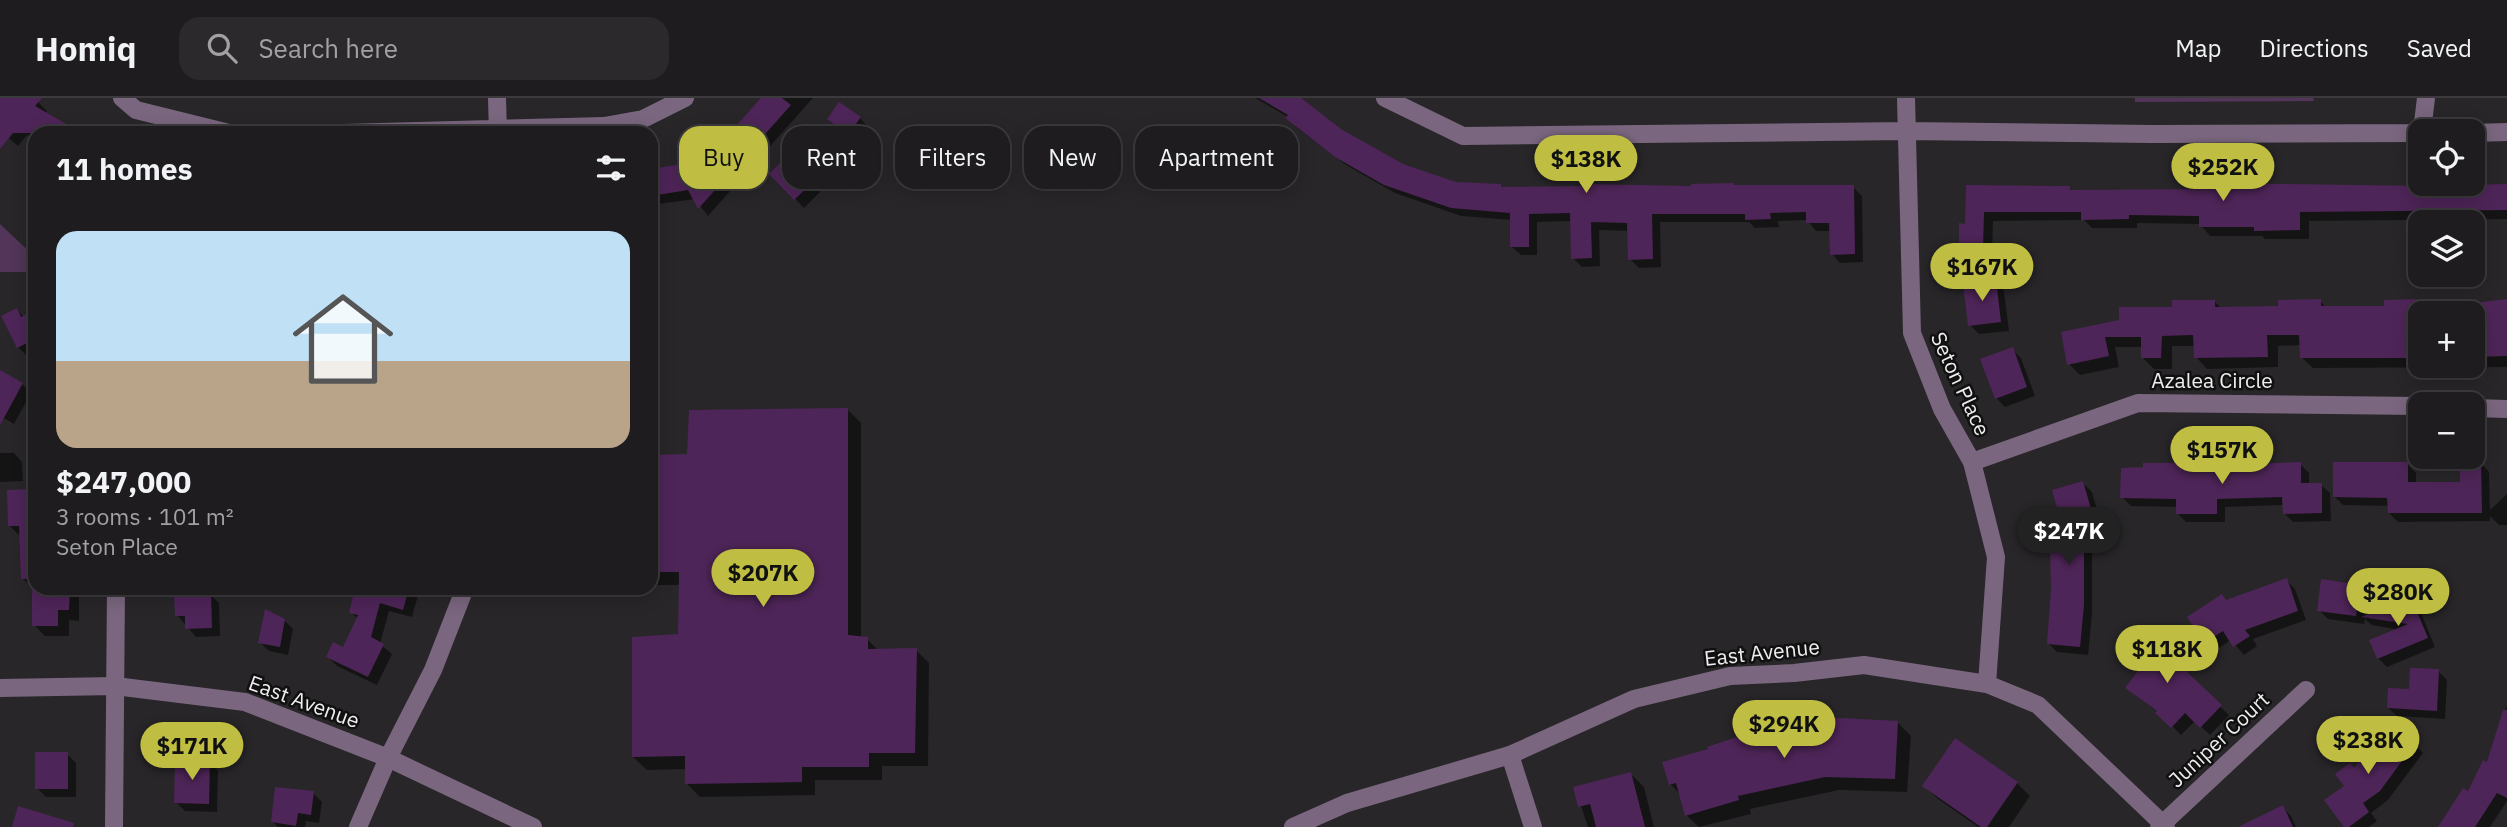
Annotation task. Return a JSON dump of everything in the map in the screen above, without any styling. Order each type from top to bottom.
[{"type":"street","points":[[122,98],[136,110],[201,126]]},
{"type":"street","points":[[497,98],[498,126]]},
{"type":"street","points":[[609,126],[643,119],[685,98]]},
{"type":"street","points":[[1385,98],[1463,136],[1907,131],[2154,134],[2408,132]]},
{"type":"street","name":"Seton Place","points":[[1906,98],[1912,333],[1942,409],[1972,462],[1996,557],[1987,684]]},
{"type":"street","points":[[2423,119],[2426,98]]},
{"type":"street","points":[[2485,133],[2507,132]]},
{"type":"street","name":"Azalea Circle","points":[[1972,462],[2138,403],[2408,406]]},
{"type":"street","points":[[2485,408],[2507,409]]},
{"type":"street","points":[[114,827],[116,595]]},
{"type":"street","points":[[358,827],[388,758],[433,670],[462,595]]},
{"type":"street","name":"East Avenue","points":[[1293,827],[1347,803],[1510,755],[1634,699],[1730,676],[1794,673],[1864,664],[1987,684],[2038,705],[2163,826]]},
{"type":"street","name":"East Avenue","points":[[0,688],[115,686],[245,702],[388,758],[533,827]]},
{"type":"street","name":"Juniper Court","points":[[2163,826],[2306,690]]},
{"type":"street","points":[[1510,755],[1533,827]]},
{"type":"shaded area","points":[[2135,98],[2313,98],[2314,101],[2135,102]]},
{"type":"shaded area","points":[[0,224],[28,250],[28,272],[0,272]]},
{"type":"building","points":[[0,98],[42,98],[35,106],[70,126],[28,126],[28,133],[13,133],[0,149]]},
{"type":"building","points":[[761,98],[782,98],[791,105],[768,131],[768,126],[736,126]]},
{"type":"building","points":[[1259,98],[1301,98],[1341,129],[1403,164],[1456,182],[1501,184],[1501,187],[1581,184],[1691,186],[1734,183],[1854,185],[1855,254],[1830,255],[1829,223],[1806,223],[1806,212],[1770,213],[1771,219],[1745,220],[1745,214],[1652,214],[1653,259],[1628,260],[1627,223],[1591,222],[1592,258],[1571,259],[1570,213],[1529,214],[1529,247],[1510,247],[1510,213],[1451,208],[1384,185],[1335,157],[1285,118],[1288,115]]},
{"type":"building","points":[[839,102],[861,117],[854,126],[836,126],[827,119]]},
{"type":"building","points":[[782,161],[782,188],[769,174]]},
{"type":"building","points":[[679,165],[679,189],[716,189],[698,209],[688,190],[658,195],[658,168]]},
{"type":"building","points":[[2218,183],[2408,186],[2408,196],[2485,196],[2485,185],[2507,184],[2507,210],[2300,212],[2300,230],[2254,231],[2254,227],[2199,227],[2199,216],[2129,215],[2129,219],[2081,220],[2081,212],[1984,212],[1983,248],[1959,247],[1959,223],[1965,224],[1966,185],[2070,186],[2070,190],[2218,189]]},
{"type":"building","points":[[783,189],[806,189],[794,200]]},
{"type":"building","points":[[1996,280],[2001,322],[1968,326],[1963,284]]},
{"type":"building","points":[[2321,299],[2321,306],[2384,306],[2384,300],[2420,299],[2408,301],[2408,358],[2300,358],[2299,335],[2267,335],[2268,357],[2194,358],[2193,335],[2162,336],[2161,358],[2141,358],[2141,337],[2105,337],[2109,356],[2067,365],[2061,332],[2119,320],[2119,307],[2172,307],[2172,300],[2215,300],[2215,307],[2278,306],[2278,300]]},
{"type":"building","points":[[2507,299],[2507,356],[2485,357],[2485,302]]},
{"type":"building","points":[[17,308],[21,317],[28,314],[28,342],[17,348],[1,316]]},
{"type":"building","points":[[2013,347],[2027,387],[1995,399],[1980,359]]},
{"type":"building","points":[[0,370],[23,383],[0,425]]},
{"type":"building","points":[[848,408],[848,635],[868,637],[868,649],[917,648],[915,753],[869,753],[869,767],[802,767],[802,782],[685,784],[685,756],[632,757],[632,637],[678,634],[679,572],[658,572],[658,455],[687,454],[689,410]]},
{"type":"building","points":[[2301,462],[2301,483],[2322,483],[2322,513],[2283,514],[2282,497],[2217,499],[2217,514],[2176,514],[2176,499],[2120,498],[2121,468],[2143,467],[2143,463],[2197,463],[2197,466]]},
{"type":"building","points":[[2333,462],[2408,462],[2408,482],[2460,482],[2460,469],[2481,469],[2482,513],[2388,513],[2387,498],[2333,497]]},
{"type":"building","points":[[2083,481],[2095,523],[2084,526],[2084,605],[2080,647],[2047,644],[2051,589],[2050,546],[2068,546],[2052,490]]},
{"type":"building","points":[[28,489],[28,579],[21,579],[19,526],[8,526],[7,490]]},
{"type":"building","points":[[2287,578],[2298,611],[2245,630],[2250,636],[2233,647],[2223,631],[2204,643],[2187,617],[2222,594],[2226,600]]},
{"type":"building","points":[[2321,579],[2360,585],[2356,616],[2317,611]]},
{"type":"building","points":[[32,595],[70,595],[69,610],[58,610],[58,626],[32,626]]},
{"type":"building","points":[[174,595],[211,595],[212,628],[185,629],[185,616],[175,616]]},
{"type":"building","points":[[350,595],[407,595],[403,610],[380,603],[371,637],[384,644],[368,677],[326,657],[333,642],[343,647],[358,615],[349,613],[353,596]]},
{"type":"building","points":[[2411,597],[2428,638],[2377,659],[2369,640],[2408,624],[2361,617]]},
{"type":"building","points":[[265,609],[285,619],[280,647],[258,643]]},
{"type":"building","points":[[2139,634],[2182,667],[2222,705],[2200,728],[2185,713],[2171,728],[2155,713],[2157,711],[2125,688],[2138,671],[2120,658]]},
{"type":"building","points":[[2410,668],[2439,669],[2437,711],[2387,708],[2388,688],[2409,689]]},
{"type":"building","points":[[2503,710],[2507,710],[2507,798],[2497,793],[2475,827],[2438,827],[2463,788],[2468,791],[2483,760],[2487,762]]},
{"type":"building","points":[[1821,717],[1898,721],[1895,779],[1825,777],[1738,796],[1739,800],[1685,816],[1676,783],[1669,785],[1662,762],[1708,749],[1707,747],[1740,736]]},
{"type":"building","points":[[2388,723],[2415,743],[2380,791],[2363,803],[2369,812],[2349,827],[2344,827],[2324,800],[2344,786],[2335,774],[2350,763],[2354,768]]},
{"type":"building","points":[[1955,738],[2018,782],[1987,827],[1981,827],[1922,786]]},
{"type":"building","points":[[35,752],[68,752],[68,789],[35,789]]},
{"type":"building","points":[[175,760],[210,761],[209,804],[174,803]]},
{"type":"building","points":[[1631,772],[1645,827],[1596,827],[1590,804],[1578,807],[1573,787]]},
{"type":"building","points":[[275,787],[314,791],[311,815],[298,813],[296,826],[271,822]]},
{"type":"building","points":[[2283,805],[2293,827],[2238,827]]},
{"type":"building","points":[[18,806],[74,823],[73,827],[12,827]]}]
